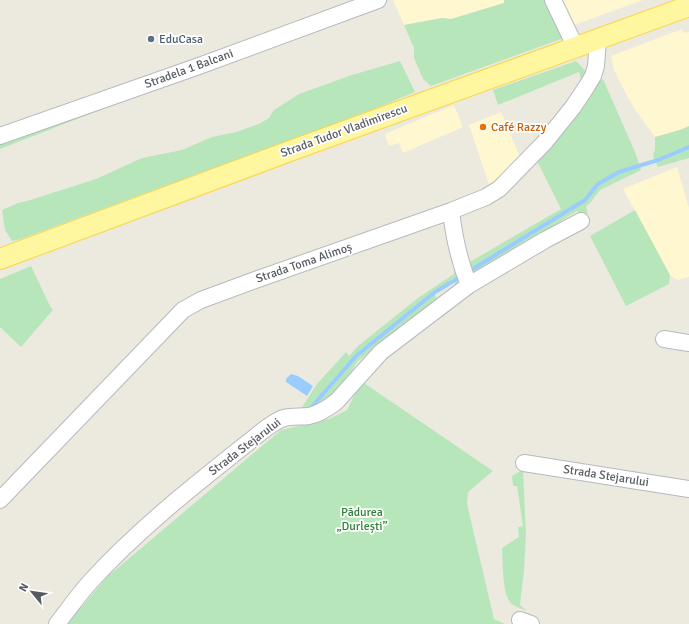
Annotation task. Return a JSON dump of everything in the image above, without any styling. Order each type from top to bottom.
[{"type":"main road","name":"Strada Tudor Vladimirescu","points":[[0,259],[290,151],[689,6]]},
{"type":"street","name":"Stradela 1 Balcani","points":[[0,136],[179,73],[378,0]]},
{"type":"street","points":[[553,0],[576,48]]},
{"type":"street","name":"Strada Toma Alimoș","points":[[0,500],[183,310],[201,300],[451,211],[486,197],[498,189],[544,143],[573,107],[593,76],[596,66],[598,40]]},
{"type":"street","points":[[451,211],[454,235],[466,277]]},
{"type":"street","name":"Strada Stejarului","points":[[57,624],[91,581],[130,542],[174,502],[277,421],[284,418],[318,414],[328,408],[336,402],[381,352],[466,277],[539,243],[581,221]]},
{"type":"street","points":[[664,339],[689,343]]},
{"type":"street","name":"Strada Stejarului","points":[[524,463],[689,489]]},
{"type":"shaded area","points":[[393,0],[504,0],[504,3],[451,19],[442,18],[404,25]]},
{"type":"shaded area","points":[[562,0],[643,0],[574,25]]},
{"type":"shaded area","points":[[682,29],[684,33],[689,32],[689,127],[655,137],[634,108],[623,88],[614,70],[611,56]]},
{"type":"shaded area","points":[[454,105],[463,127],[403,153],[399,143],[389,146],[385,134]]},
{"type":"shaded area","points":[[501,112],[520,157],[490,187],[469,125]]},
{"type":"shaded area","points":[[677,167],[689,208],[689,277],[678,280],[670,275],[623,189]]},
{"type":"green space","points":[[504,0],[547,0],[564,38],[431,86],[423,79],[414,58],[414,48],[404,25],[442,18],[451,19],[504,3]]},
{"type":"green space","points":[[400,61],[415,92],[374,109],[21,239],[12,241],[5,230],[2,210],[18,203],[96,179],[142,158],[182,150],[212,137],[236,132],[259,124],[269,118],[274,110],[299,94],[352,75]]},
{"type":"green space","points":[[576,61],[585,70],[582,84],[579,72],[498,105],[493,90]]},
{"type":"green space","points":[[603,79],[635,152],[641,170],[600,190],[586,206],[589,223],[586,229],[577,211],[484,268],[475,273],[471,273],[468,263],[561,209],[537,161],[586,102],[596,85]]},
{"type":"green space","points":[[107,105],[108,107],[0,149],[0,145]]},
{"type":"green space","points":[[689,126],[689,158],[658,167],[653,156],[655,149],[655,137]]},
{"type":"green space","points":[[635,210],[670,275],[669,284],[626,306],[590,236]]},
{"type":"green space","points":[[31,266],[53,310],[21,347],[0,327],[0,279]]},
{"type":"green space","points":[[454,270],[457,270],[459,280],[458,288],[454,282],[435,294],[437,302],[357,362],[346,381],[319,409],[299,412],[317,384],[346,352],[349,356],[358,346],[418,298],[454,274]]},
{"type":"green space","name":"Pădurea „Durlești”","points":[[361,381],[493,471],[468,492],[467,504],[494,619],[505,624],[67,624],[107,577],[281,430],[329,419],[347,410]]},
{"type":"green space","points":[[523,470],[526,535],[520,605],[527,611],[514,605],[507,597],[503,576],[502,548],[519,537],[518,527],[523,526],[517,486],[513,486],[512,476]]},
{"type":"water","points":[[291,374],[298,376],[313,386],[307,396],[286,382],[286,379]]},
{"type":"waterway","points":[[468,272],[585,200],[598,184],[619,172],[658,160],[689,147]]},
{"type":"waterway","points":[[310,409],[356,356],[435,292],[462,276]]},
{"type":"place","name":"EduCasa","points":[[151,39]]},
{"type":"place","name":"Café Razzy","points":[[483,127]]}]
